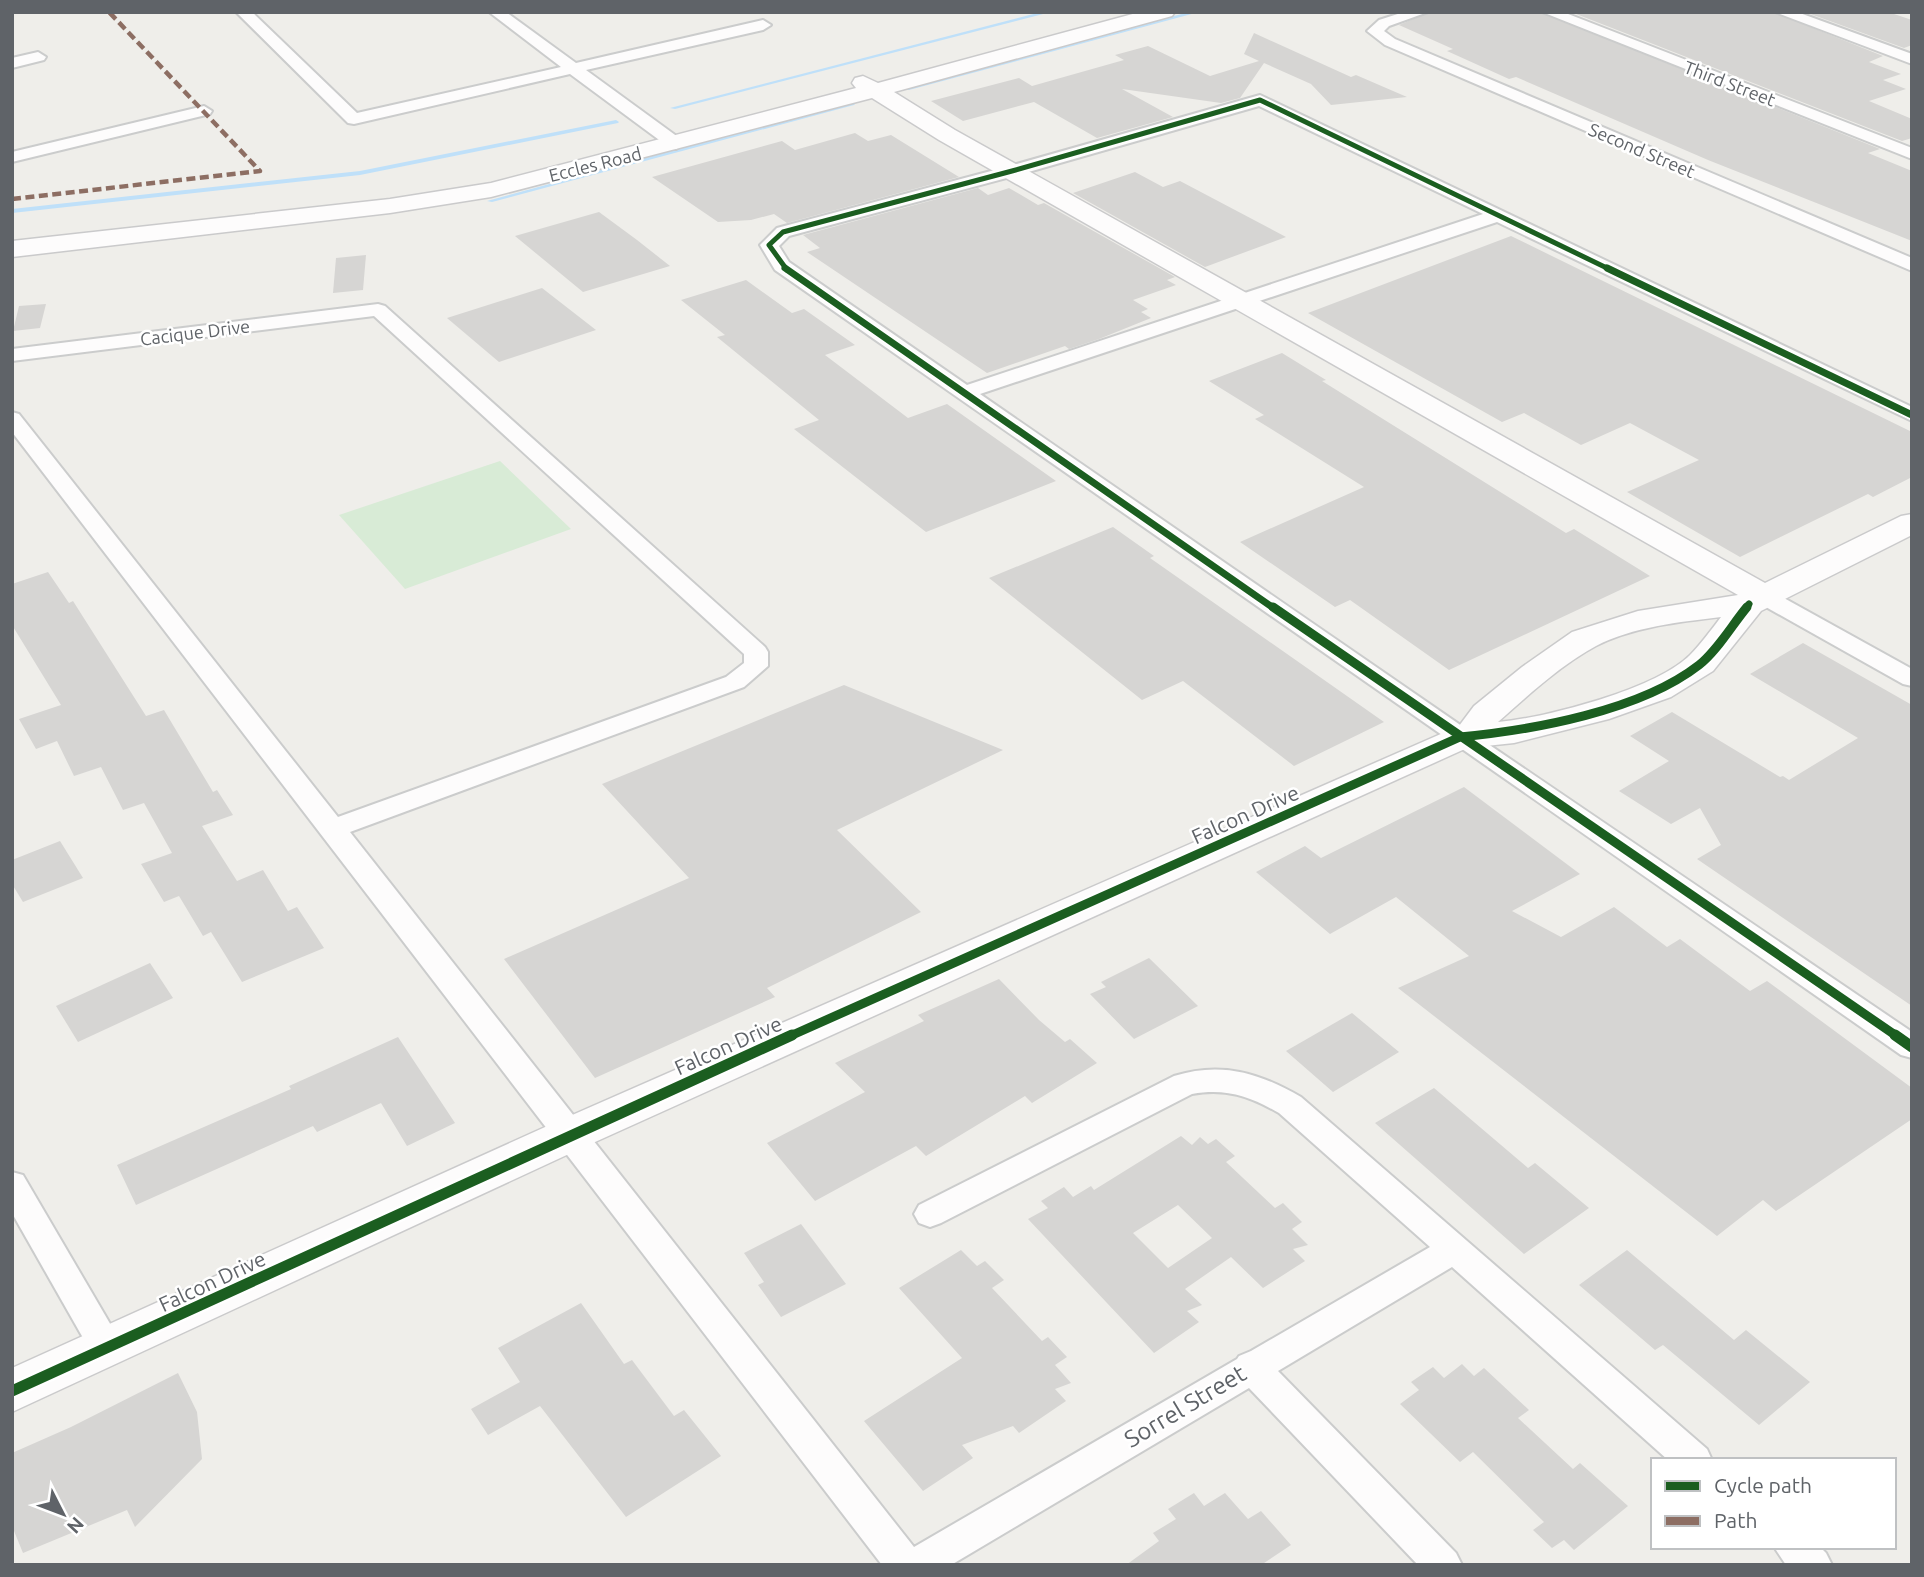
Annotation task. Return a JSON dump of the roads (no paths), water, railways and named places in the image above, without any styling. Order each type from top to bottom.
[{"type":"street","points":[[243,12],[354,118],[763,25],[743,12]]},
{"type":"street","points":[[496,12],[669,139]]},
{"type":"street","name":"Eccles Road","points":[[12,248],[442,199],[491,190],[1117,12]]},
{"type":"street","name":"Eccles Road","points":[[867,85],[1165,12]]},
{"type":"street","name":"Second Street","points":[[1421,12],[1384,23],[1375,31],[1390,42],[1912,265]]},
{"type":"street","name":"Third Street","points":[[1549,12],[1912,154]]},
{"type":"street","points":[[1782,12],[1912,59]]},
{"type":"street","points":[[12,63],[38,57]]},
{"type":"street","points":[[867,85],[947,135],[1241,300],[1757,600],[1912,679]]},
{"type":"street","points":[[1912,415],[1260,100],[1012,171],[783,232],[769,245],[782,266],[1912,1047]]},
{"type":"street","points":[[12,157],[204,111]]},
{"type":"street","name":"Eccles Road","points":[[12,238],[214,216],[417,189],[669,139]]},
{"type":"street","points":[[964,393],[1496,216]]},
{"type":"street","name":"Cacique Drive","points":[[12,355],[378,310],[756,652],[756,666],[735,682],[335,828]]},
{"type":"street","points":[[12,418],[335,828],[569,1135],[905,1565]]},
{"type":"street","points":[[1757,600],[1912,523]]},
{"type":"street","name":"Falcon Drive","points":[[12,1391],[569,1135],[1465,736],[1514,732],[1597,711],[1659,691],[1701,664],[1757,600]]},
{"type":"street","name":"Falcon Drive","points":[[1465,736],[1486,714],[1534,674],[1584,639],[1638,621],[1757,600]]},
{"type":"street","points":[[930,1214],[1175,1089],[1214,1078],[1241,1081],[1290,1105],[1692,1458]]},
{"type":"street","points":[[12,1184],[107,1349]]},
{"type":"street","name":"Sorrel Street","points":[[916,1565],[1251,1366],[1455,1249]]},
{"type":"street","points":[[1251,1366],[1443,1565]]},
{"type":"street","points":[[1795,1549],[1813,1565]]},
{"type":"waterway","points":[[673,108],[1048,12]]},
{"type":"waterway","points":[[907,89],[1196,12]]},
{"type":"waterway","points":[[490,201],[852,104]]},
{"type":"waterway","points":[[12,211],[360,173],[616,122]]}]
